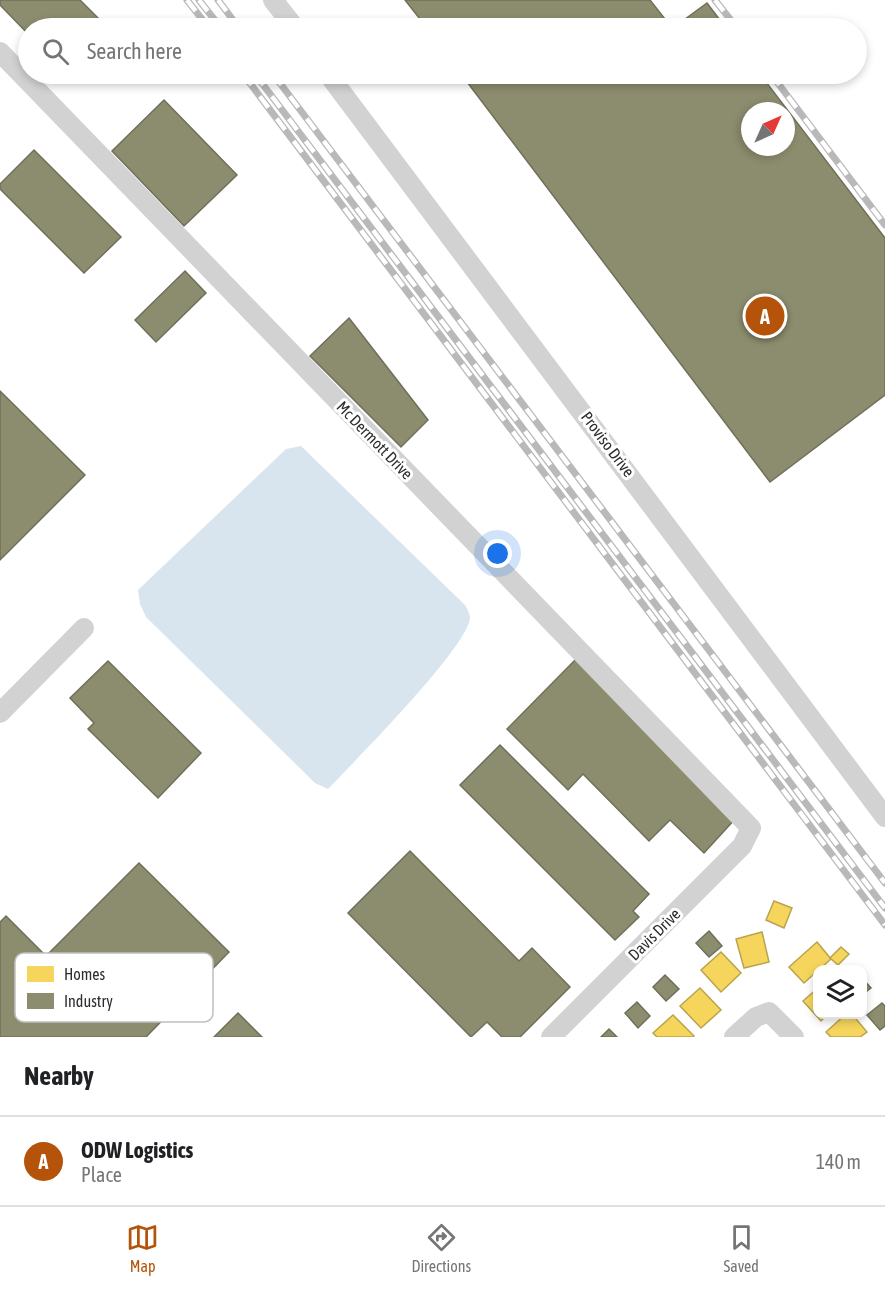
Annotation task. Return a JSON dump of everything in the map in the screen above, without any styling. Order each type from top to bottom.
[{"type":"street","points":[[273,0],[287,18]]},
{"type":"street","name":"Mc Dermott Drive","points":[[0,52],[18,71]]},
{"type":"street","name":"Mc Dermott Drive","points":[[31,84],[751,828]]},
{"type":"street","name":"Proviso Drive","points":[[336,84],[677,536],[885,817]]},
{"type":"street","points":[[0,713],[84,628]]},
{"type":"street","name":"Davis Drive","points":[[551,1037],[742,846],[751,828]]},
{"type":"street","points":[[734,1037],[756,1017],[769,1012],[794,1037]]},
{"type":"shaded area","points":[[301,446],[465,605],[470,618],[464,633],[431,678],[328,789],[315,783],[146,617],[140,604],[138,590],[286,449]]},
{"type":"building: Homes","points":[[774,901],[792,908],[784,928],[766,920]]},
{"type":"building: Homes","points":[[762,932],[769,962],[744,968],[736,939]]},
{"type":"building: Homes","points":[[817,942],[831,959],[824,965],[813,965],[813,975],[804,983],[789,967]]},
{"type":"building: Homes","points":[[841,947],[849,954],[838,965],[830,958]]},
{"type":"building: Homes","points":[[721,952],[741,973],[721,992],[701,970]]},
{"type":"building: Homes","points":[[700,988],[721,1010],[701,1028],[680,1006]]},
{"type":"building: Homes","points":[[813,992],[813,1012],[803,1001]]},
{"type":"building: Homes","points":[[673,1015],[693,1037],[657,1037],[653,1033]]},
{"type":"building: Homes","points":[[840,1019],[856,1019],[867,1032],[860,1037],[831,1037],[826,1032]]},
{"type":"building: Industry","points":[[0,0],[80,0],[98,18],[18,18],[18,24],[0,5]]},
{"type":"building: Industry","points":[[405,0],[650,0],[664,18],[419,18]]},
{"type":"building: Industry","points":[[707,3],[718,18],[687,18]]},
{"type":"building: Industry","points":[[469,84],[768,84],[781,102],[741,102],[741,156],[795,156],[795,120],[885,238],[885,395],[770,482]]},
{"type":"building: Industry","points":[[164,100],[237,175],[184,226],[112,151]]},
{"type":"building: Industry","points":[[34,150],[121,237],[84,273],[0,189],[0,184]]},
{"type":"building: Industry","points":[[185,271],[206,293],[156,342],[135,320]]},
{"type":"building: Industry","points":[[349,318],[428,420],[401,447],[310,356]]},
{"type":"building: Industry","points":[[0,391],[85,475],[0,560]]},
{"type":"building: Industry","points":[[576,659],[736,818],[704,853],[670,820],[649,841],[583,774],[568,790],[507,729]]},
{"type":"building: Industry","points":[[108,661],[201,753],[158,798],[88,729],[94,723],[70,698]]},
{"type":"building: Industry","points":[[500,745],[649,894],[633,911],[639,917],[615,940],[460,785]]},
{"type":"building: Industry","points":[[410,851],[519,961],[532,948],[570,987],[520,1037],[502,1037],[487,1022],[471,1037],[348,913]]},
{"type":"building: Industry","points":[[139,863],[229,952],[213,968],[213,953],[49,953]]},
{"type":"building: Industry","points":[[6,916],[43,953],[15,953],[15,1022],[161,1022],[146,1037],[0,1037],[0,922]]},
{"type":"building: Industry","points":[[709,931],[722,946],[709,957],[696,943]]},
{"type":"building: Industry","points":[[665,975],[679,989],[666,1001],[653,987]]},
{"type":"building: Industry","points":[[637,1002],[650,1016],[638,1028],[625,1013]]},
{"type":"building: Industry","points":[[882,1003],[885,1006],[885,1026],[880,1030],[867,1015]]},
{"type":"building: Industry","points":[[238,1013],[262,1037],[214,1037]]},
{"type":"building: Industry","points":[[609,1029],[617,1037],[601,1037]]},
{"type":"railway","points":[[187,0],[201,18]]},
{"type":"railway","points":[[199,0],[213,18]]},
{"type":"railway","points":[[218,0],[232,18]]},
{"type":"railway","points":[[715,0],[729,18]]},
{"type":"railway","points":[[251,84],[885,925]]},
{"type":"railway","points":[[263,84],[885,908]]},
{"type":"railway","points":[[281,84],[885,883]]},
{"type":"railway","points":[[779,84],[885,225]]},
{"type":"place","name":"ODW Logistics","points":[[765,316]]}]
